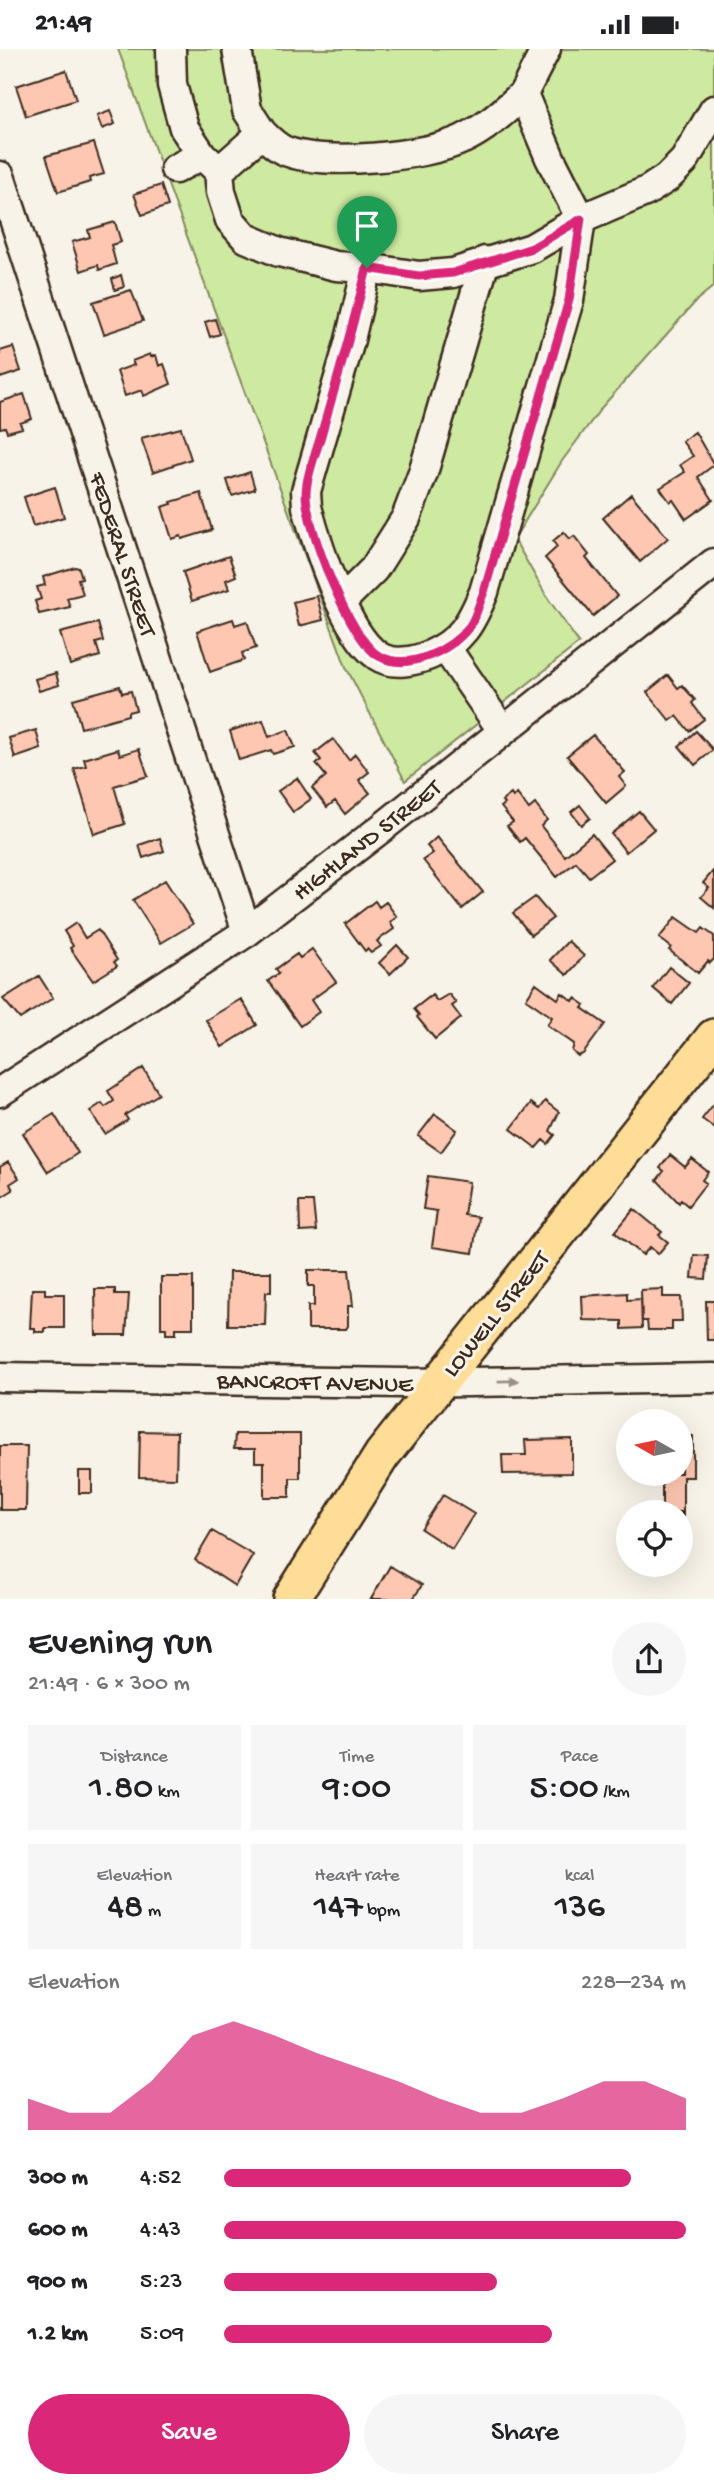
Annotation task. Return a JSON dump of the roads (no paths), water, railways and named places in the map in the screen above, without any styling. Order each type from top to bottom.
[{"type":"main road","name":"LOWELL STREET","points":[[291,1599],[382,1455],[714,1037]]},
{"type":"street","points":[[171,49],[172,85],[177,110],[184,128],[210,163],[230,220],[246,238],[279,252],[336,267],[367,268],[419,276],[453,273],[532,248],[581,219],[621,204],[667,178],[684,161],[714,110]]},
{"type":"street","points":[[237,49],[247,110],[262,133],[284,150],[331,158],[377,157],[426,151],[462,140],[495,120],[523,94],[545,49]]},
{"type":"street","points":[[367,268],[349,344],[306,491],[313,531],[341,602],[359,634],[378,656],[396,662],[419,659],[446,648],[470,626],[484,592],[565,313],[581,219],[550,158],[523,94]]},
{"type":"street","points":[[175,169],[210,163],[262,133]]},
{"type":"street","name":"FEDERAL STREET","points":[[0,176],[247,932]]},
{"type":"street","points":[[341,602],[374,569],[406,518],[423,473],[485,261]]},
{"type":"street","name":"HIGHLAND STREET","points":[[0,1092],[247,932],[714,563]]},
{"type":"street","points":[[446,648],[502,730]]},
{"type":"street","name":"BANCROFT AVENUE","points":[[0,1377],[439,1382],[714,1378]]}]
